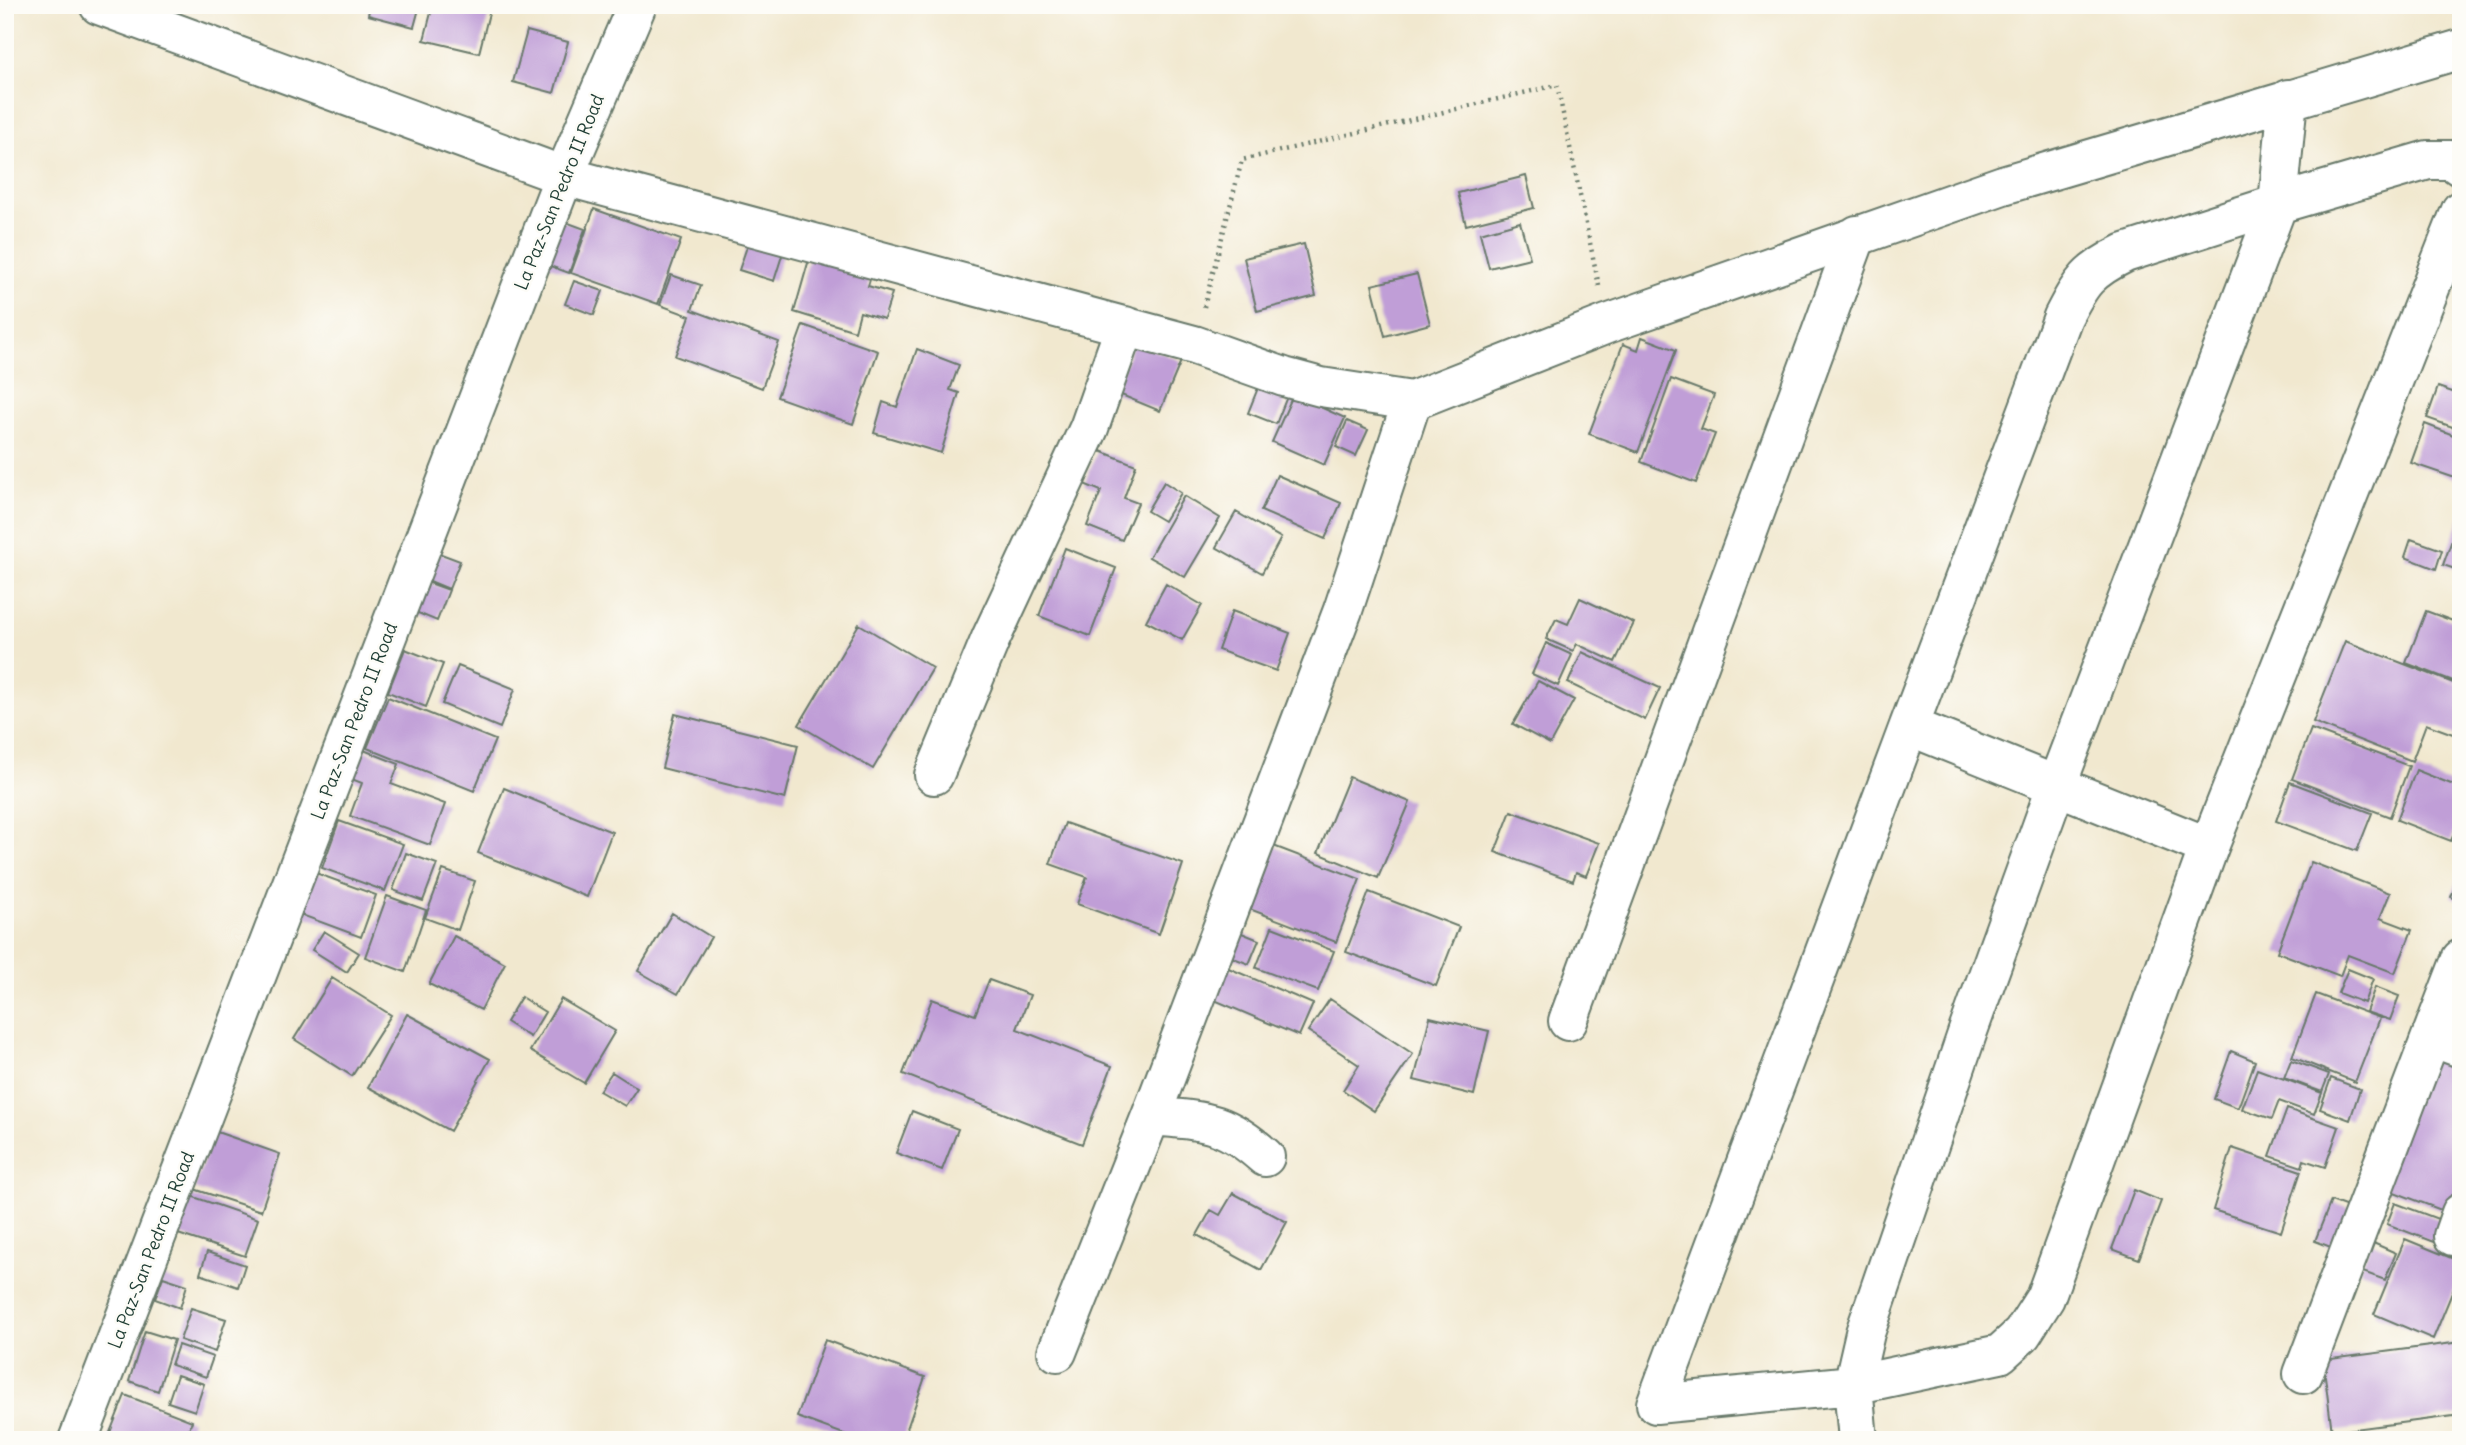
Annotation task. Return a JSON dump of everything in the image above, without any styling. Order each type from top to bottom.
[{"type":"street","points":[[99,5],[564,176],[1194,345],[1308,384],[1412,401],[1607,324],[2003,185],[2461,49]]},
{"type":"street","name":"La Paz-San Pedro II Road","points":[[78,1440],[564,176],[637,5]]},
{"type":"street","points":[[1858,1440],[1853,1385],[1865,1333],[1968,1031],[2056,787],[2278,204],[2288,99]]},
{"type":"street","points":[[2461,167],[2451,160],[2428,160],[2278,204],[2125,253],[2102,264],[2080,284],[2063,317],[1656,1404],[1853,1385],[2000,1354],[2022,1334],[2045,1298],[2209,847],[2461,210]]},
{"type":"street","points":[[1568,1021],[1857,235]]},
{"type":"street","points":[[934,775],[990,638],[1088,428],[1125,326]]},
{"type":"street","points":[[1057,1352],[1152,1116],[1343,610],[1412,401]]},
{"type":"street","points":[[1909,726],[2209,847]]},
{"type":"street","points":[[2303,1374],[2446,1043],[2461,959]]},
{"type":"street","points":[[1152,1116],[1202,1121],[1231,1130],[1265,1157]]},
{"type":"path","points":[[1194,345],[1242,160],[1557,85],[1607,324]]},
{"type":"building","points":[[370,5],[420,5],[414,27],[368,15]]},
{"type":"building","points":[[433,5],[491,5],[479,53],[424,40]]},
{"type":"building","points":[[527,31],[568,42],[554,93],[513,82]]},
{"type":"building","points":[[1526,176],[1534,208],[1466,225],[1458,193]]},
{"type":"building","points":[[594,209],[681,240],[658,304],[571,273]]},
{"type":"building","points":[[555,218],[585,229],[569,273],[539,262]]},
{"type":"building","points":[[1520,222],[1530,258],[1489,268],[1480,233]]},
{"type":"building","points":[[752,232],[786,243],[774,281],[739,270]]},
{"type":"building","points":[[1304,244],[1316,296],[1257,311],[1244,258]]},
{"type":"building","points":[[812,249],[871,276],[868,286],[892,293],[884,319],[860,312],[855,331],[794,312]]},
{"type":"building","points":[[1417,274],[1430,324],[1385,336],[1372,285]]},
{"type":"building","points":[[671,275],[701,285],[692,310],[779,342],[762,388],[675,356],[690,316],[660,305]]},
{"type":"building","points":[[574,281],[603,291],[594,315],[565,304]]},
{"type":"building","points":[[803,325],[878,351],[853,424],[777,397]]},
{"type":"building","points":[[1642,337],[1676,350],[1638,452],[1589,434],[1623,344],[1638,350]]},
{"type":"building","points":[[1134,342],[1181,361],[1160,411],[1114,392]]},
{"type":"building","points":[[917,349],[959,365],[950,390],[959,393],[941,453],[874,433],[883,402],[897,407]]},
{"type":"building","points":[[1262,378],[1290,389],[1276,424],[1248,413]]},
{"type":"building","points":[[1671,379],[1714,395],[1701,429],[1715,434],[1696,483],[1641,462]]},
{"type":"building","points":[[2438,387],[2461,395],[2461,430],[2427,418]]},
{"type":"building","points":[[1293,395],[1345,418],[1324,465],[1272,442]]},
{"type":"building","points":[[1347,421],[1368,430],[1356,456],[1336,447]]},
{"type":"building","points":[[2425,424],[2461,438],[2461,480],[2411,463]]},
{"type":"building","points":[[1098,450],[1136,465],[1124,498],[1138,503],[1122,540],[1087,526],[1101,491],[1084,484]]},
{"type":"building","points":[[1277,475],[1341,503],[1325,539],[1261,511]]},
{"type":"building","points":[[1164,482],[1181,493],[1164,521],[1147,511]]},
{"type":"building","points":[[1184,496],[1220,518],[1185,577],[1149,557]]},
{"type":"building","points":[[1236,512],[1281,538],[1262,573],[1216,547]]},
{"type":"building","points":[[2461,515],[2461,571],[2443,565]]},
{"type":"building","points":[[2411,539],[2442,550],[2436,569],[2405,557]]},
{"type":"building","points":[[1065,548],[1116,568],[1090,636],[1039,616]]},
{"type":"building","points":[[436,552],[460,561],[449,589],[425,579]]},
{"type":"building","points":[[424,581],[449,590],[437,621],[413,611]]},
{"type":"building","points":[[1166,584],[1202,605],[1182,640],[1146,621]]},
{"type":"building","points":[[1580,598],[1634,623],[1615,662],[1577,644],[1573,651],[1546,639],[1556,619],[1568,624]]},
{"type":"building","points":[[1232,611],[1290,633],[1276,671],[1218,650]]},
{"type":"building","points":[[2426,611],[2461,624],[2461,684],[2406,663]]},
{"type":"building","points":[[859,624],[933,668],[873,769],[799,725]]},
{"type":"building","points":[[2345,641],[2461,686],[2461,737],[2426,724],[2412,761],[2313,722]]},
{"type":"building","points":[[1546,643],[1572,655],[1558,686],[1532,674]]},
{"type":"building","points":[[405,649],[443,664],[426,707],[388,692]]},
{"type":"building","points":[[1582,652],[1660,688],[1645,720],[1568,683]]},
{"type":"building","points":[[458,666],[515,689],[500,728],[442,704]]},
{"type":"building","points":[[1538,681],[1574,700],[1550,744],[1513,724]]},
{"type":"building","points":[[388,697],[495,740],[474,791],[367,748]]},
{"type":"building","points":[[675,714],[798,745],[785,799],[662,768]]},
{"type":"building","points":[[2311,729],[2409,766],[2390,817],[2292,779]]},
{"type":"building","points":[[361,749],[399,764],[391,784],[445,804],[430,845],[350,816],[362,783],[349,778]]},
{"type":"building","points":[[2416,770],[2461,788],[2461,815],[2451,841],[2397,820]]},
{"type":"building","points":[[1349,777],[1410,802],[1378,878],[1318,853]]},
{"type":"building","points":[[2290,782],[2372,813],[2357,851],[2276,821]]},
{"type":"building","points":[[504,788],[612,832],[587,897],[478,853]]},
{"type":"building","points":[[1511,811],[1599,843],[1586,876],[1576,872],[1573,881],[1495,852]]},
{"type":"building","points":[[339,821],[403,844],[385,891],[322,868]]},
{"type":"building","points":[[1065,823],[1183,864],[1159,934],[1077,904],[1087,877],[1050,864]]},
{"type":"building","points":[[1263,842],[1360,879],[1336,942],[1239,905]]},
{"type":"building","points":[[406,853],[437,864],[423,901],[393,890]]},
{"type":"building","points":[[2311,862],[2390,893],[2380,918],[2412,930],[2395,973],[2348,955],[2340,976],[2277,952]]},
{"type":"building","points":[[443,870],[475,881],[458,930],[425,918]]},
{"type":"building","points":[[2461,871],[2461,901],[2451,897]]},
{"type":"building","points":[[313,872],[376,895],[361,937],[299,914]]},
{"type":"building","points":[[1369,892],[1459,927],[1436,986],[1346,952]]},
{"type":"building","points":[[387,896],[426,910],[405,972],[365,957]]},
{"type":"building","points":[[672,913],[711,937],[678,994],[638,971]]},
{"type":"building","points":[[1227,927],[1259,940],[1249,964],[1218,952]]},
{"type":"building","points":[[1272,927],[1334,951],[1318,991],[1256,968]]},
{"type":"building","points":[[324,931],[359,953],[347,972],[312,950]]},
{"type":"building","points":[[454,936],[505,963],[481,1010],[429,984]]},
{"type":"building","points":[[1226,967],[1313,1004],[1299,1036],[1212,999]]},
{"type":"building","points":[[2348,969],[2373,979],[2364,1003],[2338,993]]},
{"type":"building","points":[[332,978],[391,1015],[352,1076],[294,1039]]},
{"type":"building","points":[[989,980],[1030,995],[1017,1029],[1112,1066],[1082,1144],[903,1074],[932,999],[975,1015]]},
{"type":"building","points":[[2375,987],[2399,996],[2390,1020],[2366,1012]]},
{"type":"building","points":[[2316,994],[2380,1018],[2355,1082],[2292,1057]]},
{"type":"building","points":[[521,997],[545,1012],[530,1037],[506,1022]]},
{"type":"building","points":[[561,999],[615,1031],[584,1083],[530,1051]]},
{"type":"building","points":[[1330,999],[1413,1054],[1374,1111],[1343,1090],[1359,1065],[1308,1031]]},
{"type":"building","points":[[407,1014],[490,1059],[450,1131],[368,1087]]},
{"type":"building","points":[[1430,1017],[1489,1031],[1474,1095],[1414,1080]]},
{"type":"building","points":[[2433,1048],[2461,1058],[2461,1181],[2449,1213],[2381,1187]]},
{"type":"building","points":[[2231,1051],[2255,1061],[2238,1108],[2214,1099]]},
{"type":"building","points":[[2291,1060],[2329,1074],[2322,1092],[2284,1078]]},
{"type":"building","points":[[2257,1069],[2322,1093],[2314,1114],[2279,1101],[2272,1119],[2242,1109]]},
{"type":"building","points":[[612,1072],[637,1088],[625,1106],[599,1091]]},
{"type":"building","points":[[2331,1078],[2360,1089],[2350,1120],[2320,1109]]},
{"type":"building","points":[[2287,1109],[2339,1127],[2325,1167],[2304,1160],[2302,1167],[2270,1156]]},
{"type":"building","points":[[912,1111],[958,1129],[942,1170],[896,1153]]},
{"type":"building","points":[[214,1131],[280,1154],[261,1211],[194,1189]]},
{"type":"building","points":[[2232,1148],[2301,1171],[2281,1232],[2213,1210]]},
{"type":"building","points":[[2134,1190],[2161,1201],[2139,1259],[2112,1249]]},
{"type":"building","points":[[1233,1193],[1287,1222],[1261,1270],[1197,1235],[1211,1210],[1220,1215]]},
{"type":"building","points":[[188,1195],[258,1219],[245,1256],[175,1233]]},
{"type":"building","points":[[2331,1201],[2356,1210],[2341,1251],[2315,1241]]},
{"type":"building","points":[[2395,1203],[2449,1223],[2441,1245],[2387,1224]]},
{"type":"building","points":[[2405,1239],[2461,1262],[2461,1271],[2433,1339],[2374,1314]]},
{"type":"building","points":[[2371,1242],[2396,1253],[2385,1280],[2360,1271]]},
{"type":"building","points":[[207,1252],[245,1265],[238,1287],[200,1274]]},
{"type":"building","points":[[163,1277],[187,1285],[180,1308],[155,1299]]},
{"type":"building","points":[[191,1308],[226,1319],[215,1352],[180,1340]]},
{"type":"building","points":[[145,1331],[174,1340],[158,1391],[129,1381]]},
{"type":"building","points":[[825,1340],[925,1377],[903,1440],[860,1440],[797,1417]]},
{"type":"building","points":[[2461,1342],[2461,1415],[2332,1432],[2323,1360]]},
{"type":"building","points":[[178,1345],[213,1357],[206,1377],[171,1365]]},
{"type":"building","points":[[177,1375],[204,1384],[195,1411],[168,1402]]},
{"type":"building","points":[[125,1395],[192,1421],[185,1440],[107,1440]]}]
